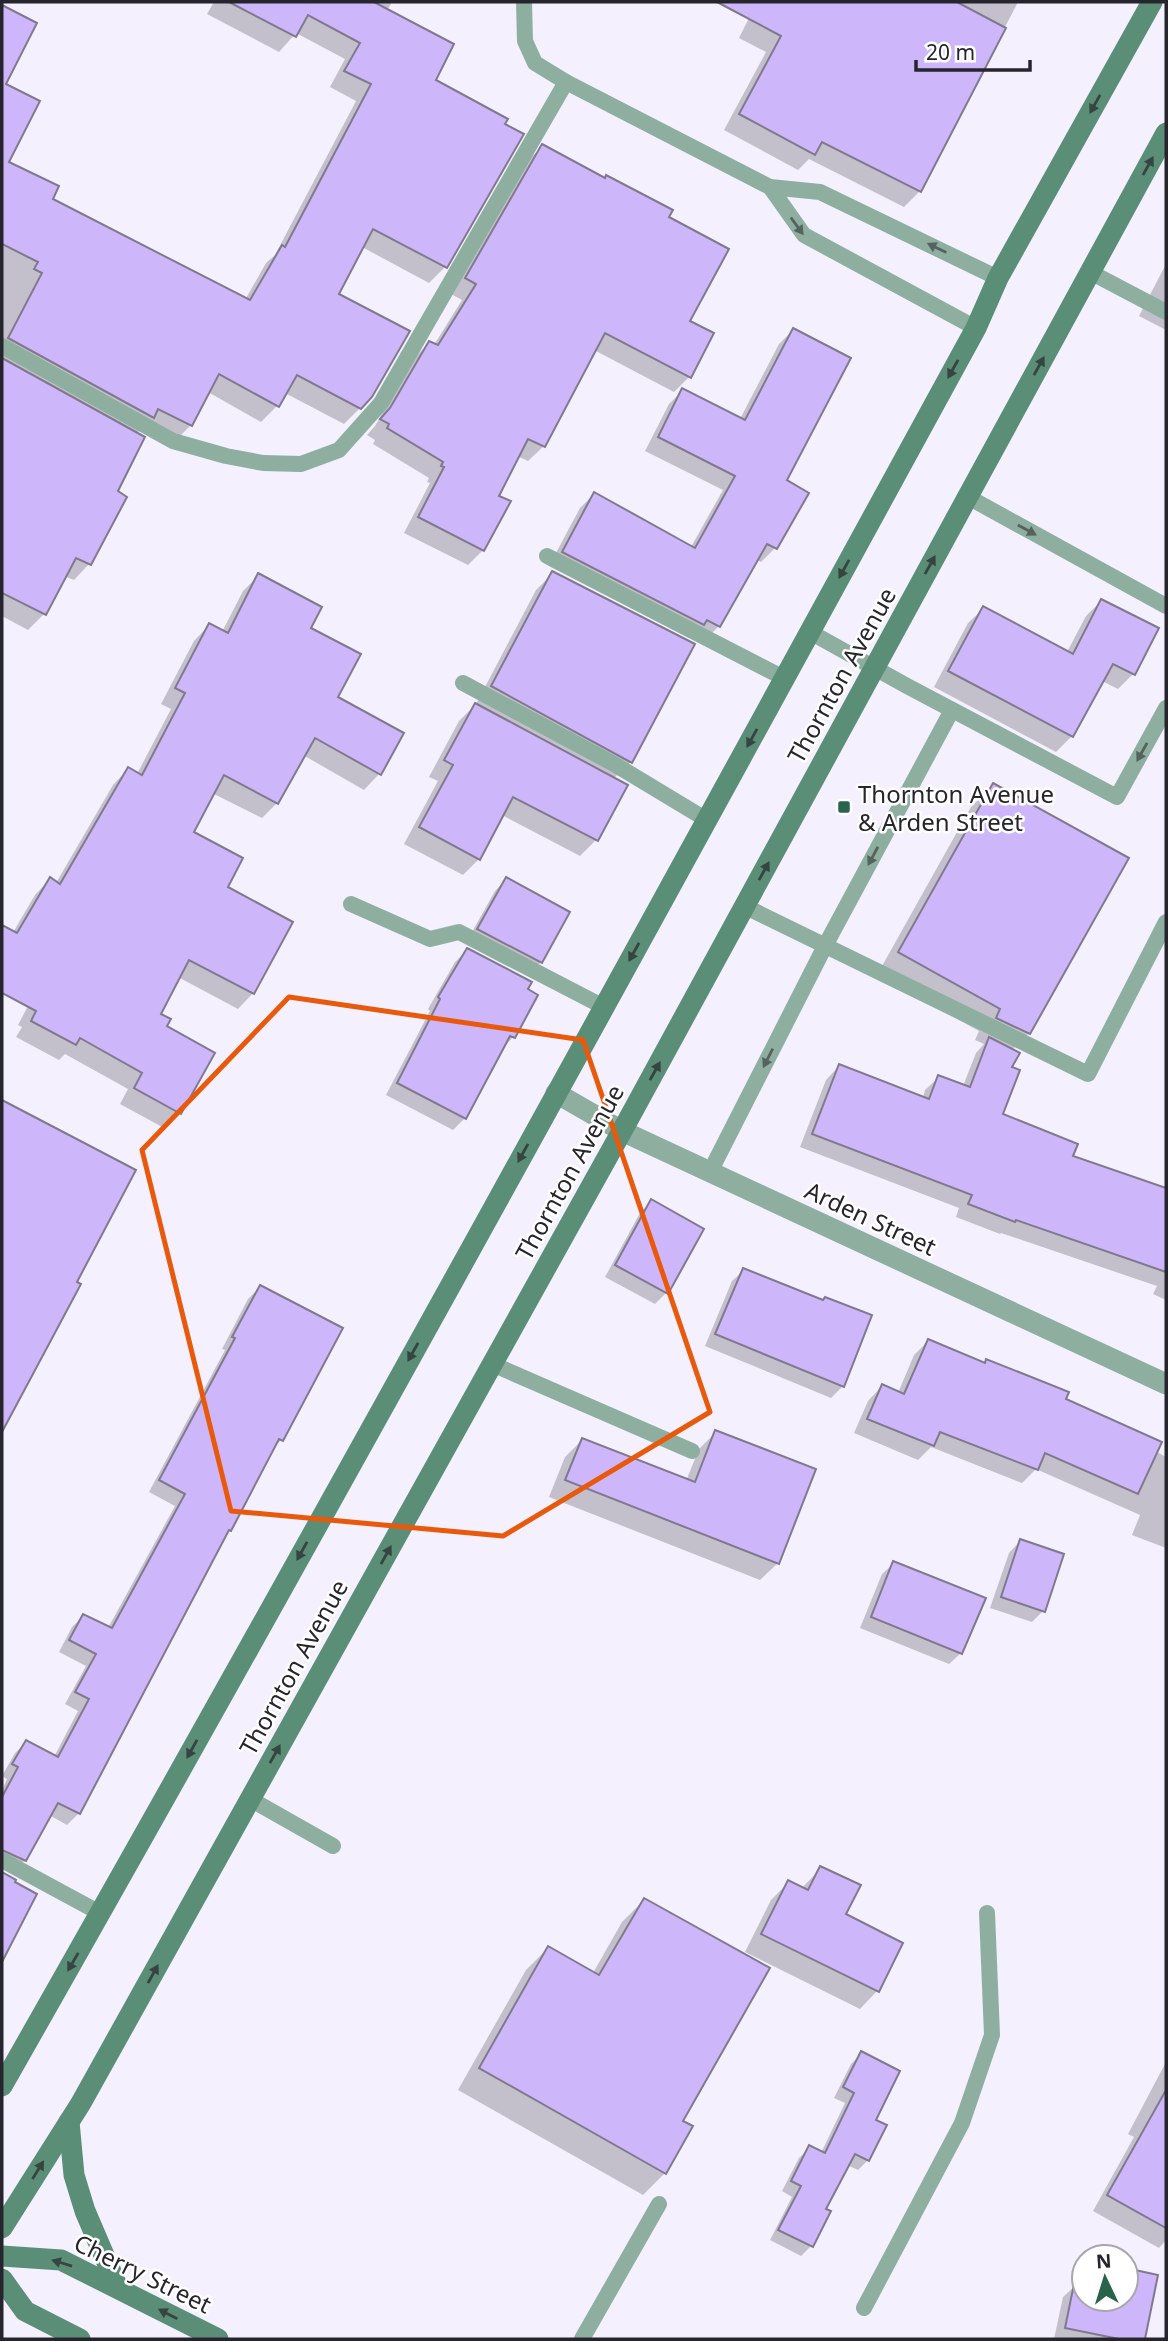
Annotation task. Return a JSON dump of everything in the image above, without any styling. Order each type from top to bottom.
[{"type":"main road","name":"Thornton Avenue","points":[[2,2086],[604,1007],[976,328],[998,278],[1152,2]]},
{"type":"main road","name":"Thornton Avenue","points":[[2,2228],[69,2122],[492,1364],[1166,133]]},
{"type":"main road","points":[[69,2122],[74,2175],[85,2211],[118,2288]]},
{"type":"main road","name":"Cherry Street","points":[[2,2256],[61,2260],[218,2339]]},
{"type":"main road","points":[[2,2279],[25,2311],[80,2339]]},
{"type":"street","name":"Arden Street","points":[[556,1093],[622,1130],[710,1172],[1166,1384]]},
{"type":"lane","points":[[524,2],[525,41],[535,63],[566,82],[770,187],[820,192],[998,278]]},
{"type":"lane","points":[[2,346],[173,442],[262,463],[301,464],[339,450],[381,403],[566,82]]},
{"type":"lane","points":[[770,187],[804,235],[976,328]]},
{"type":"lane","points":[[1090,272],[1166,312]]},
{"type":"lane","points":[[968,497],[1166,606]]},
{"type":"lane","points":[[547,556],[784,678]]},
{"type":"lane","points":[[810,632],[1117,797],[1166,708]]},
{"type":"lane","points":[[463,683],[614,764],[707,820]]},
{"type":"lane","points":[[710,1172],[825,946],[952,710]]},
{"type":"lane","points":[[351,904],[430,939],[458,932],[604,1007]]},
{"type":"lane","points":[[744,906],[1088,1074],[1166,922]]},
{"type":"lane","points":[[492,1364],[692,1451]]},
{"type":"lane","points":[[250,1799],[333,1846]]},
{"type":"lane","points":[[2,1860],[100,1913]]},
{"type":"lane","points":[[863,2308],[962,2123],[992,2035],[988,1913]]},
{"type":"lane","points":[[582,2339],[659,2204]]},
{"type":"highlighted area","points":[[289,997],[583,1040],[710,1412],[503,1536],[231,1511],[142,1150]]},
{"type":"building","points":[[229,2],[374,2],[454,44],[436,80],[508,119],[505,124],[524,134],[447,268],[373,229],[339,294],[410,331],[372,397],[361,409],[297,375],[279,407],[219,374],[192,426],[158,409],[154,418],[8,338],[42,273],[34,269],[38,262],[2,244],[2,5],[37,23],[6,84],[40,101],[9,162],[59,186],[53,199],[250,300],[282,245],[285,247],[371,84],[344,71],[360,43],[308,15],[296,37]]},
{"type":"building","points":[[717,2],[957,2],[1006,28],[921,192],[822,142],[815,155],[739,114],[781,36]]},
{"type":"building","points":[[542,144],[673,210],[669,217],[729,249],[690,321],[714,333],[691,378],[605,333],[545,447],[528,439],[499,496],[511,501],[484,551],[418,517],[444,467],[441,466],[443,462],[387,428],[389,424],[380,419],[390,408],[429,341],[438,345],[476,284],[465,278]]},
{"type":"building","points":[[793,328],[851,358],[787,480],[809,493],[777,549],[767,544],[720,627],[707,620],[704,625],[562,552],[594,492],[695,548],[735,476],[658,437],[682,388],[745,420]]},
{"type":"building","points":[[2,358],[145,437],[118,491],[127,497],[91,565],[76,558],[46,615],[2,593]]},
{"type":"building","points":[[552,571],[695,644],[632,763],[491,686]]},
{"type":"building","points":[[258,573],[322,607],[311,628],[361,654],[338,697],[404,733],[381,775],[315,738],[278,804],[224,775],[194,832],[243,858],[228,887],[293,922],[254,994],[189,960],[161,1014],[171,1019],[167,1026],[215,1053],[181,1114],[134,1088],[142,1073],[80,1038],[76,1045],[31,1021],[36,1011],[2,993],[2,925],[17,933],[50,877],[60,884],[128,767],[142,775],[185,693],[175,688],[209,623],[228,633]]},
{"type":"building","points":[[1101,599],[1159,628],[1135,675],[1113,664],[1073,737],[948,671],[983,606],[1073,654]]},
{"type":"building","points":[[475,703],[628,785],[598,841],[513,797],[480,860],[419,827],[453,765],[444,760]]},
{"type":"building","points":[[993,783],[1129,858],[1030,1034],[996,1018],[1000,1009],[898,952]]},
{"type":"building","points":[[506,877],[570,912],[542,963],[477,929]]},
{"type":"building","points":[[467,948],[532,982],[528,989],[538,995],[515,1038],[510,1036],[466,1119],[397,1083],[440,999],[438,997]]},
{"type":"building","points":[[989,1037],[1020,1053],[1012,1067],[1020,1070],[1003,1114],[1078,1144],[1073,1156],[1166,1188],[1166,1272],[968,1204],[972,1195],[812,1134],[839,1064],[929,1099],[938,1075],[970,1087]]},
{"type":"building","points":[[2,1100],[136,1170],[77,1282],[81,1284],[2,1432]]},
{"type":"building","points":[[651,1199],[704,1229],[668,1294],[615,1265]]},
{"type":"building","points":[[743,1268],[823,1300],[825,1297],[872,1315],[844,1387],[715,1334]]},
{"type":"building","points":[[260,1285],[343,1328],[283,1441],[279,1439],[231,1531],[229,1530],[80,1814],[58,1803],[26,1861],[2,1850],[2,1797],[18,1767],[12,1764],[26,1740],[58,1757],[89,1699],[75,1692],[96,1654],[69,1640],[83,1614],[112,1628],[185,1494],[159,1480],[235,1338],[232,1337]]},
{"type":"building","points":[[928,1339],[985,1363],[986,1359],[1069,1392],[1066,1399],[1162,1442],[1138,1494],[1045,1453],[1038,1470],[940,1432],[934,1446],[867,1419],[882,1384],[904,1394]]},
{"type":"building","points":[[715,1430],[816,1469],[779,1564],[565,1480],[582,1438],[695,1482]]},
{"type":"building","points":[[1020,1539],[1064,1554],[1045,1612],[1001,1597]]},
{"type":"building","points":[[893,1561],[986,1598],[962,1654],[871,1617]]},
{"type":"building","points":[[820,1866],[861,1885],[846,1914],[903,1943],[879,1992],[761,1934],[788,1880],[808,1890]]},
{"type":"building","points":[[2,1872],[37,1894],[2,1962]]},
{"type":"building","points":[[644,1898],[770,1968],[683,2121],[693,2126],[666,2174],[479,2068],[548,1946],[599,1975]]},
{"type":"building","points":[[861,2051],[900,2071],[876,2120],[887,2125],[869,2161],[855,2154],[826,2209],[831,2211],[813,2247],[778,2230],[801,2186],[791,2181],[809,2145],[825,2153],[854,2093],[843,2087]]},
{"type":"building","points":[[1166,2090],[1166,2228],[1107,2195]]},
{"type":"building","points":[[1140,2271],[1158,2275],[1145,2339],[1119,2339],[1065,2328],[1070,2304],[1070,2313],[1140,2313]]},
{"type":"place","name":"Thornton Avenue & Arden Street","points":[[844,807]]}]
